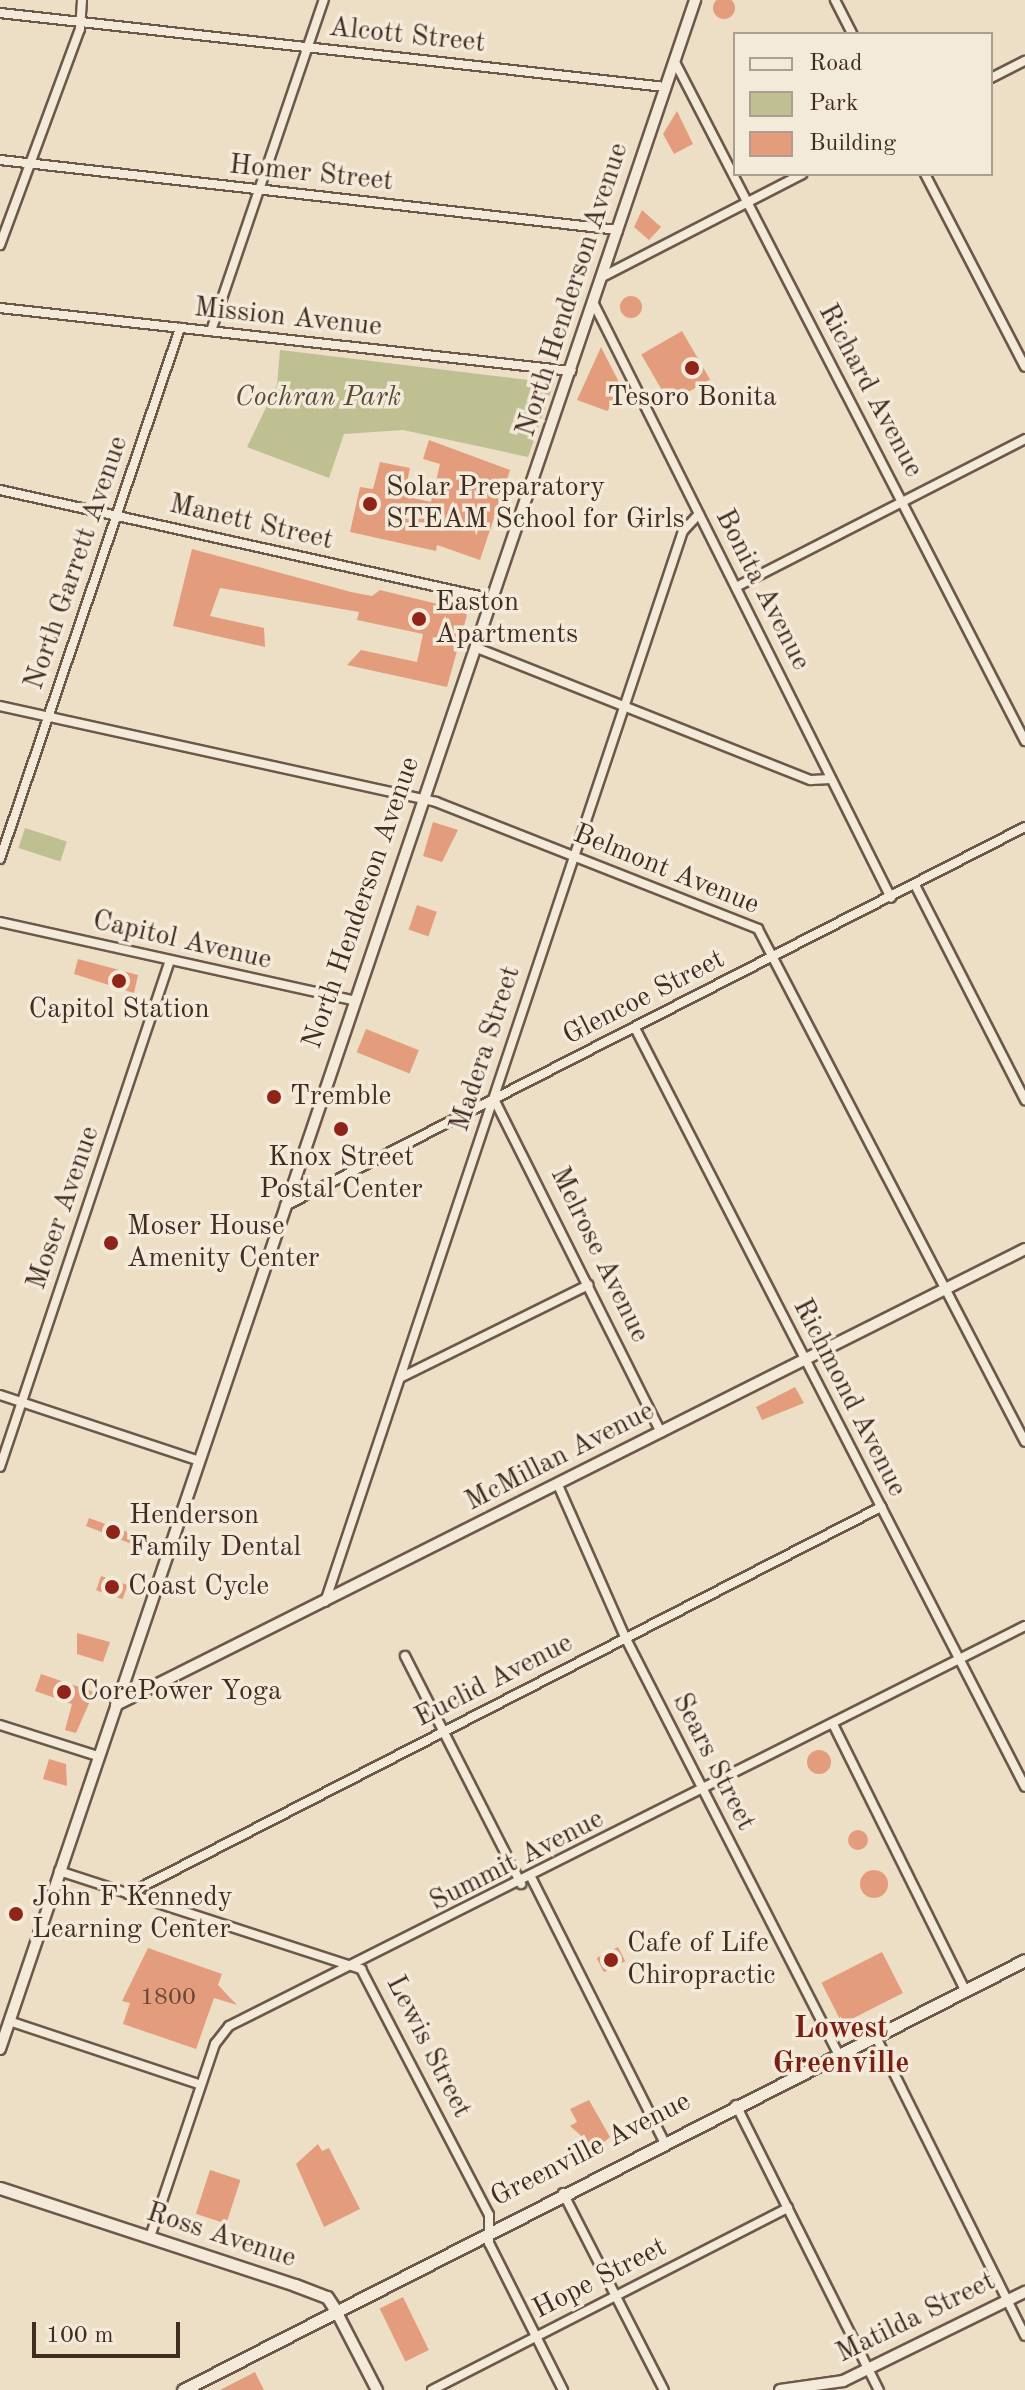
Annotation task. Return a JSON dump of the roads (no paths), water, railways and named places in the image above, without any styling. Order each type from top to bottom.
[{"type":"main road","name":"Greenville Avenue","points":[[183,2390],[489,2229],[1025,1960]]},
{"type":"main road","name":"Ross Avenue","points":[[0,2188],[327,2297],[336,2311]]},
{"type":"street","points":[[0,245],[35,163],[82,21],[82,0]]},
{"type":"street","points":[[211,331],[324,0]]},
{"type":"street","name":"North Henderson Avenue","points":[[0,2049],[283,1207],[572,371],[695,0]]},
{"type":"street","points":[[835,0],[851,32]]},
{"type":"street","name":"Alcott Street","points":[[0,13],[665,87]]},
{"type":"street","points":[[993,77],[1025,61]]},
{"type":"street","name":"Richard Avenue","points":[[675,62],[733,175]]},
{"type":"street","name":"Homer Street","points":[[0,160],[618,230]]},
{"type":"street","name":"Richard Avenue","points":[[734,176],[1025,741]]},
{"type":"street","points":[[602,277],[798,176]]},
{"type":"street","points":[[926,176],[1025,367]]},
{"type":"street","name":"Bonita Avenue","points":[[593,302],[891,898]]},
{"type":"street","name":"Mission Avenue","points":[[0,308],[572,371]]},
{"type":"street","name":"North Garrett Avenue","points":[[0,859],[180,328]]},
{"type":"street","points":[[736,587],[1025,439]]},
{"type":"street","name":"Manett Street","points":[[0,490],[493,599]]},
{"type":"street","name":"Madera Street","points":[[324,1603],[683,531],[699,514]]},
{"type":"street","points":[[477,648],[811,780],[831,779]]},
{"type":"street","name":"Belmont Avenue","points":[[0,706],[422,801],[572,855],[758,929],[776,955],[1025,1442]]},
{"type":"street","name":"Glencoe Street","points":[[283,1207],[1025,827]]},
{"type":"street","points":[[915,885],[1025,1100]]},
{"type":"street","name":"Capitol Avenue","points":[[0,922],[169,963],[355,1001]]},
{"type":"street","name":"Moser Avenue","points":[[0,1467],[169,963]]},
{"type":"street","name":"Richmond Avenue","points":[[635,1028],[1025,1787]]},
{"type":"street","name":"Melrose Avenue","points":[[494,1099],[661,1433]]},
{"type":"street","name":"McMillan Avenue","points":[[116,1705],[1025,1249]]},
{"type":"street","points":[[402,1377],[588,1285]]},
{"type":"street","points":[[0,1395],[197,1460]]},
{"type":"street","name":"Sears Street","points":[[558,1485],[626,1639],[838,2054]]},
{"type":"street","name":"Euclid Avenue","points":[[128,1894],[881,1507]]},
{"type":"street","name":"Summit Avenue","points":[[150,2237],[201,2085],[229,2026],[532,1879],[1025,1626]]},
{"type":"street","points":[[405,1656],[521,1884]]},
{"type":"street","points":[[833,1724],[965,1990]]},
{"type":"street","points":[[0,1725],[98,1756]]},
{"type":"street","name":"Lewis Street","points":[[59,1871],[351,1966],[367,1976],[489,2215],[489,2229],[563,2390]]},
{"type":"street","points":[[532,1879],[664,2141]]},
{"type":"street","points":[[9,2021],[201,2085]]},
{"type":"street","points":[[875,2035],[1025,2336]]},
{"type":"street","points":[[735,2104],[879,2390]]},
{"type":"street","points":[[563,2192],[664,2390]]},
{"type":"street","name":"Hope Street","points":[[432,2390],[788,2208]]},
{"type":"street","name":"Matilda Street","points":[[781,2390],[828,2385],[869,2370],[1025,2292]]},
{"type":"street","name":"Ross Avenue","points":[[336,2311],[377,2390]]},
{"type":"place","name":"Tesoro Bonita","points":[[692,368]]},
{"type":"place","name":"Solar Preparatory STEAM School for Girls","points":[[370,504]]},
{"type":"place","name":"Easton Apartments","points":[[419,619]]},
{"type":"place","name":"Capitol Station","points":[[119,981]]},
{"type":"place","name":"Tremble","points":[[274,1097]]},
{"type":"place","name":"Knox Street Postal Center","points":[[341,1129]]},
{"type":"place","name":"Moser House Amenity Center","points":[[111,1243]]},
{"type":"place","name":"Henderson Family Dental","points":[[113,1532]]},
{"type":"place","name":"Coast Cycle","points":[[112,1587]]},
{"type":"place","name":"CorePower Yoga","points":[[64,1692]]},
{"type":"place","name":"John F Kennedy Learning Center","points":[[16,1914]]},
{"type":"place","name":"Cafe of Life Chiropractic","points":[[611,1960]]},
{"type":"district","name":"Lowest Greenville","points":[[841,2046]]},
{"type":"park label","name":"Cochran Park","points":[[318,398]]}]
